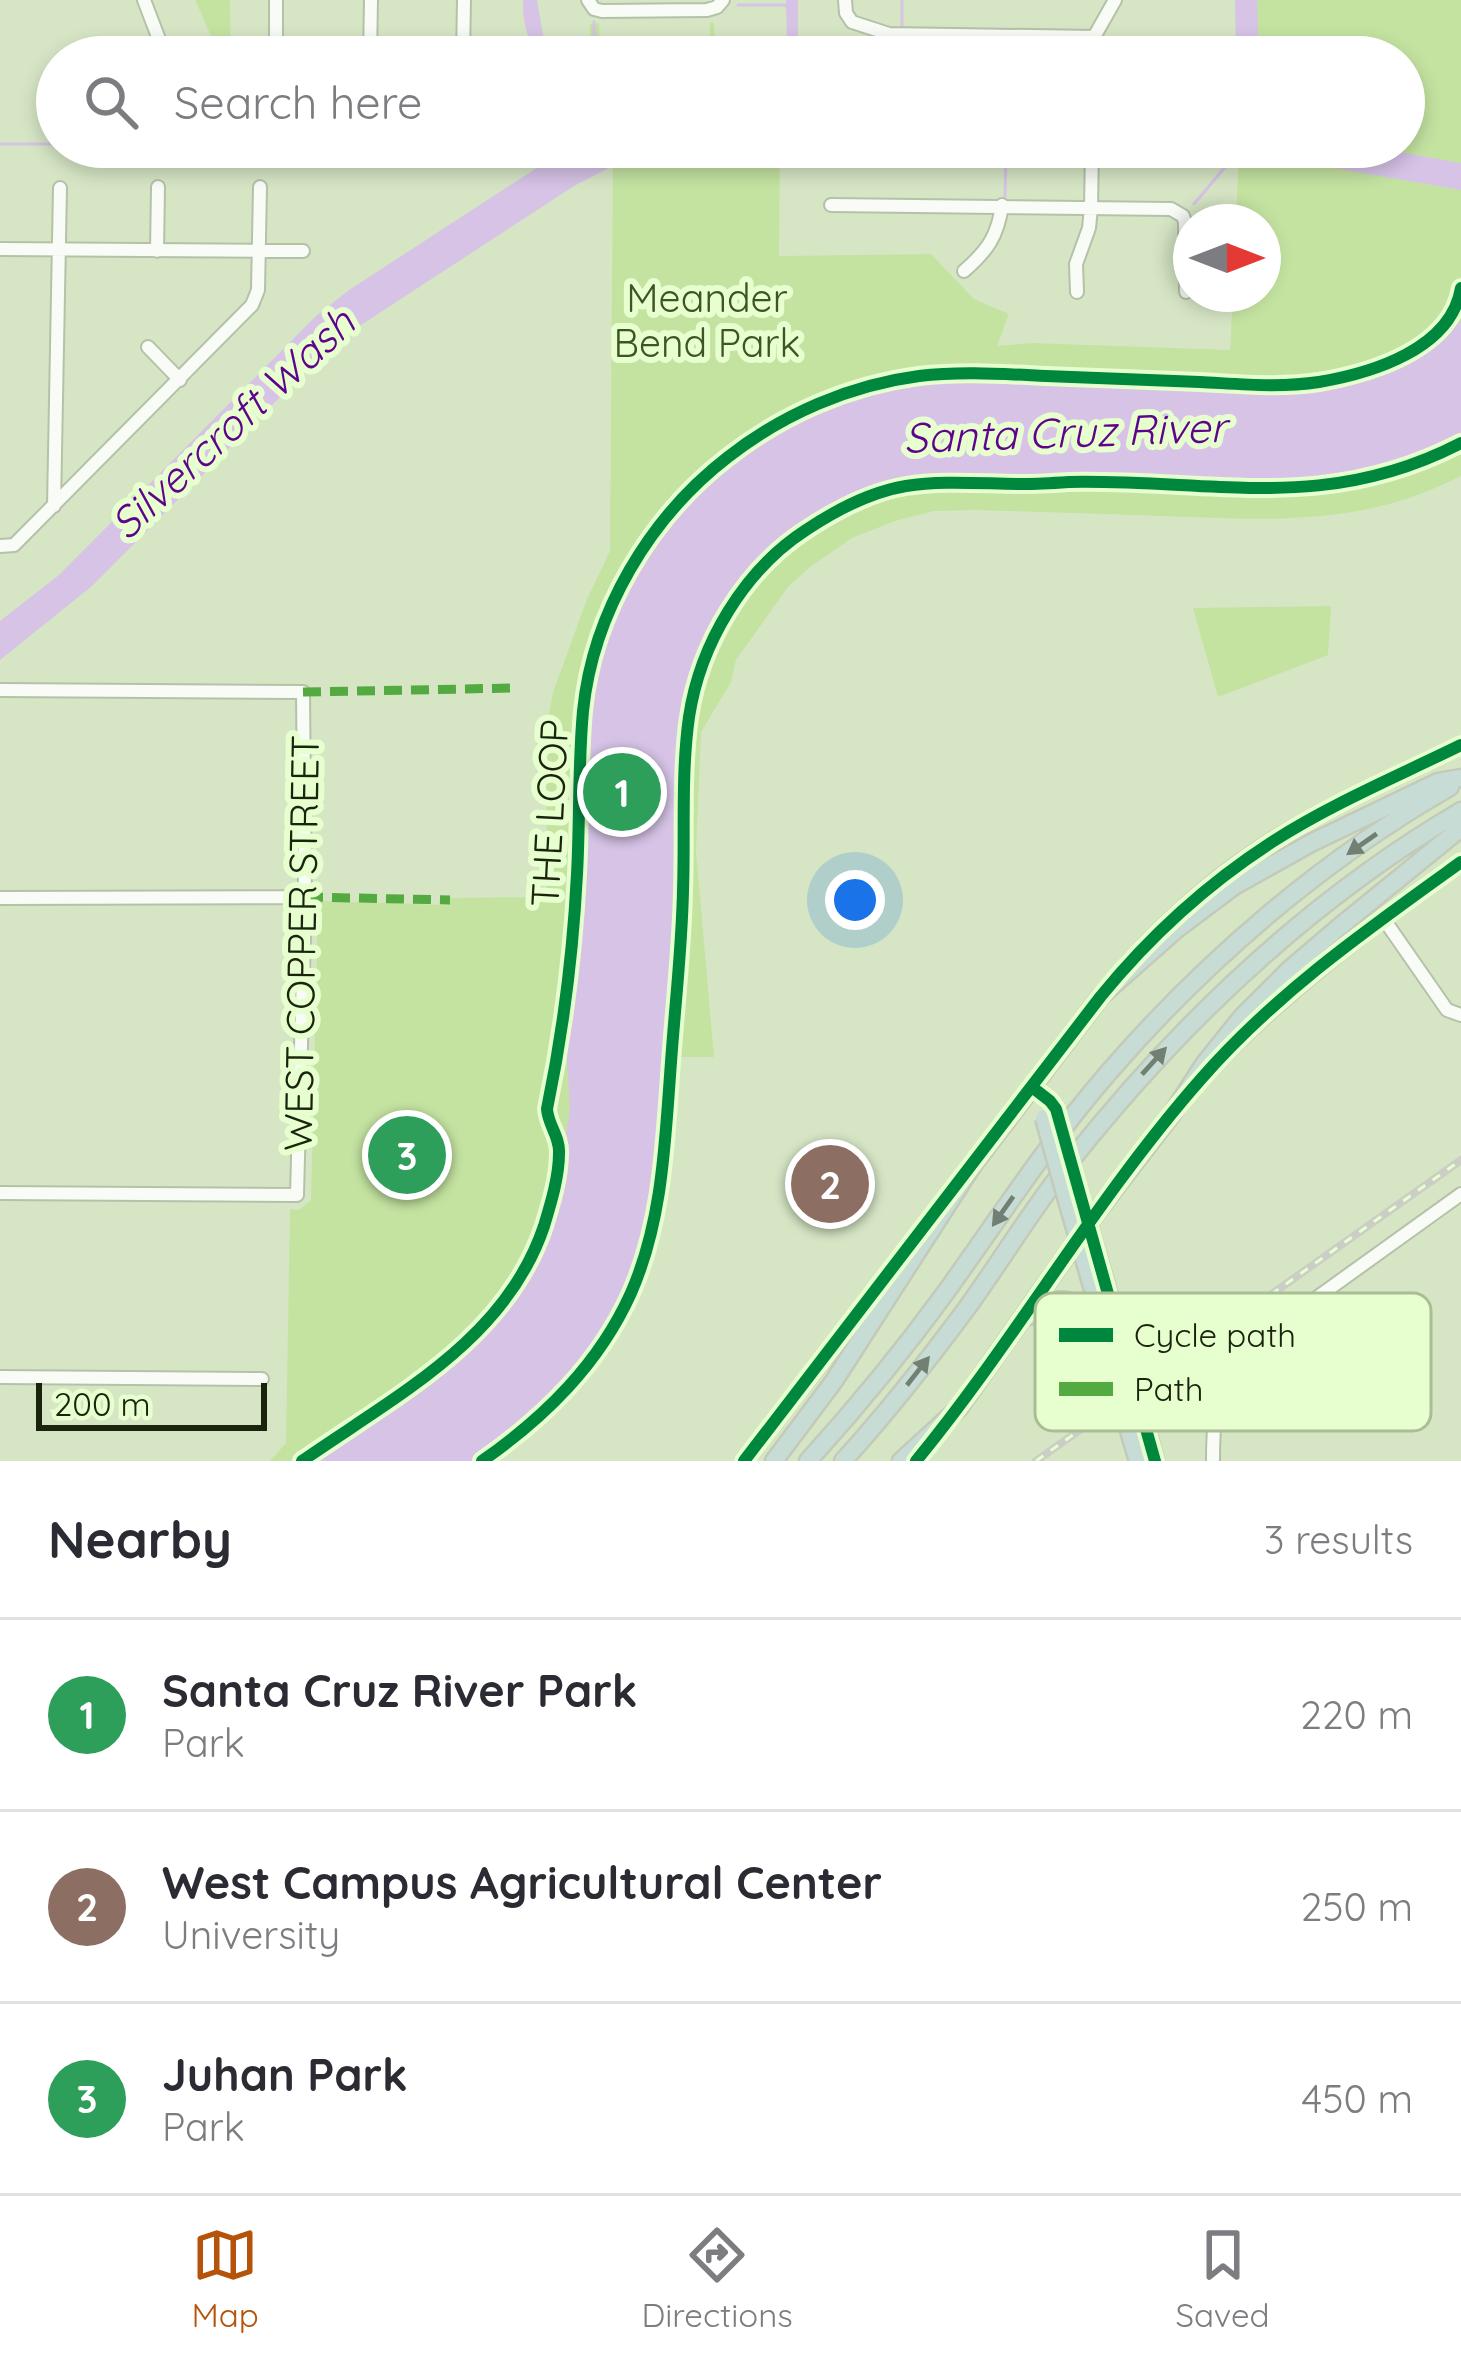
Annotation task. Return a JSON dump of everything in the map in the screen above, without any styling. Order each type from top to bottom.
[{"type":"highway","points":[[774,1461],[834,1381],[973,1166],[1101,996],[1193,916],[1264,868],[1438,782],[1461,780]]},
{"type":"highway","points":[[808,1461],[900,1353],[1079,1109],[1175,1001],[1270,914],[1350,852],[1461,780]]},
{"type":"highway","points":[[843,1461],[963,1313],[1065,1168],[1169,1045],[1288,933],[1394,853],[1461,811]]},
{"type":"highway","points":[[1040,1293],[1217,1047],[1273,986],[1461,828]]},
{"type":"highway","points":[[1032,1087],[1049,1111],[1100,1293]]},
{"type":"highway","points":[[1083,1232],[1096,1293]]},
{"type":"highway","points":[[901,1461],[959,1408],[1035,1300]]},
{"type":"highway","points":[[1001,1348],[1035,1311]]},
{"type":"highway","points":[[1136,1431],[1138,1461]]},
{"type":"highway","points":[[1141,1431],[1155,1461]]},
{"type":"main road","points":[[1101,996],[1191,901],[1243,862],[1303,823],[1461,745]]},
{"type":"main road","points":[[1172,1114],[1284,995],[1461,862]]},
{"type":"main road","points":[[744,1461],[973,1166]]},
{"type":"main road","points":[[916,1461],[959,1408]]},
{"type":"street","points":[[144,0],[158,36]]},
{"type":"street","points":[[276,0],[276,36]]},
{"type":"street","points":[[370,36],[371,0]]},
{"type":"street","points":[[464,0],[464,36]]},
{"type":"street","points":[[845,0],[846,18],[889,34],[1026,36]]},
{"type":"street","points":[[1095,36],[1115,0]]},
{"type":"street","points":[[588,4],[602,10],[706,10],[723,4]]},
{"type":"street","points":[[1077,292],[1076,264],[1089,228],[1092,168]]},
{"type":"street","points":[[0,546],[14,545],[253,304],[258,290],[260,187]]},
{"type":"street","points":[[54,506],[60,188]]},
{"type":"street","points":[[157,250],[158,188]]},
{"type":"street","points":[[831,205],[1173,210]]},
{"type":"street","points":[[964,271],[989,248],[1002,206]]},
{"type":"street","points":[[0,249],[303,250]]},
{"type":"street","points":[[148,347],[180,380]]},
{"type":"street","name":"WEST COPPER STREET","points":[[0,691],[303,692],[305,897],[297,1195],[0,1193]]},
{"type":"street","points":[[0,898],[305,897]]},
{"type":"street","points":[[1383,918],[1447,1010],[1461,1015]]},
{"type":"street","points":[[1323,1293],[1461,1194]]},
{"type":"street","points":[[0,1377],[262,1378]]},
{"type":"green space","points":[[195,0],[230,0],[231,36],[211,36]]},
{"type":"green space","name":"Meander Bend Park","points":[[1242,0],[1461,0],[1461,476],[1388,504],[1314,517],[934,511],[852,538],[810,567],[788,587],[736,660],[731,682],[701,732],[696,851],[714,1057],[677,1057],[660,1212],[648,1262],[625,1319],[588,1375],[546,1420],[494,1461],[270,1461],[286,1443],[290,1209],[299,1210],[311,1200],[318,901],[446,905],[448,898],[547,897],[546,730],[553,692],[610,551],[613,168],[780,168],[779,256],[931,254],[974,299],[1009,314],[997,346],[1032,343],[1230,350],[1232,312],[1281,312],[1281,204],[1237,204],[1238,168],[1425,168],[1425,36],[1241,36]]},
{"type":"green space","points":[[599,23],[599,36],[590,36],[590,24]]},
{"type":"green space","points":[[1331,606],[1328,655],[1218,697],[1193,608]]},
{"type":"water","points":[[523,0],[537,0],[544,36],[529,36]]},
{"type":"water","points":[[786,0],[798,0],[798,36],[787,36]]},
{"type":"water","points":[[1235,0],[1257,0],[1258,36],[1236,36]]},
{"type":"water","points":[[1425,157],[1461,163],[1461,190],[1338,169],[1425,168]]},
{"type":"water","name":"Silvercroft Wash","points":[[537,168],[609,168],[335,342],[92,586],[0,660],[0,621],[59,575],[316,316]]},
{"type":"water","name":"Santa Cruz River","points":[[1461,321],[1461,435],[1410,459],[1376,470],[1288,484],[911,479],[873,489],[824,512],[760,561],[709,627],[677,727],[677,921],[658,1176],[643,1250],[617,1312],[571,1380],[476,1461],[306,1461],[467,1347],[508,1305],[539,1249],[553,1210],[570,1110],[566,1042],[581,914],[587,712],[604,638],[631,578],[680,507],[765,433],[866,390],[965,377],[1302,388],[1388,370]]},
{"type":"waterway","points":[[902,0],[902,28]]},
{"type":"waterway","points":[[738,5],[789,8]]},
{"type":"waterway","points":[[594,22],[594,36]]},
{"type":"waterway","points":[[0,144],[36,144]]},
{"type":"waterway","points":[[1005,196],[1006,168]]},
{"type":"waterway","points":[[1194,204],[1224,168]]},
{"type":"railway","points":[[1273,1293],[1461,1160]]},
{"type":"railway","points":[[1036,1461],[1078,1431]]},
{"type":"marked path","points":[[303,692],[516,688]]},
{"type":"marked path","points":[[305,897],[450,900]]},
{"type":"cycle path","name":"THE LOOP","points":[[302,1461],[409,1388],[475,1333],[527,1266],[544,1226],[559,1162],[547,1109],[573,933],[581,731],[589,674],[599,638],[630,569],[650,538],[700,481],[749,442],[794,415],[893,380],[982,373],[1274,385],[1340,378],[1385,364],[1426,342],[1454,309],[1461,288]]},
{"type":"cycle path","points":[[482,1461],[548,1407],[586,1366],[618,1319],[642,1265],[656,1209],[667,1121],[681,933],[689,717],[715,636],[763,566],[829,516],[866,497],[906,486],[1069,482],[1315,486],[1411,465],[1461,443]]},
{"type":"cycle path","points":[[744,1461],[1101,996],[1160,932],[1225,875],[1294,828],[1461,745]]},
{"type":"cycle path","points":[[1040,1293],[1126,1172],[1230,1048],[1292,990],[1461,862]]},
{"type":"cycle path","points":[[1032,1087],[1056,1109],[1108,1293]]},
{"type":"cycle path","points":[[916,1461],[1035,1300]]},
{"type":"cycle path","points":[[1147,1431],[1155,1461]]},
{"type":"place","name":"Santa Cruz River Park","points":[[622,792]]},
{"type":"place","name":"Juhan Park","points":[[407,1155]]},
{"type":"place","name":"West Campus Agricultural Center","points":[[830,1184]]}]
